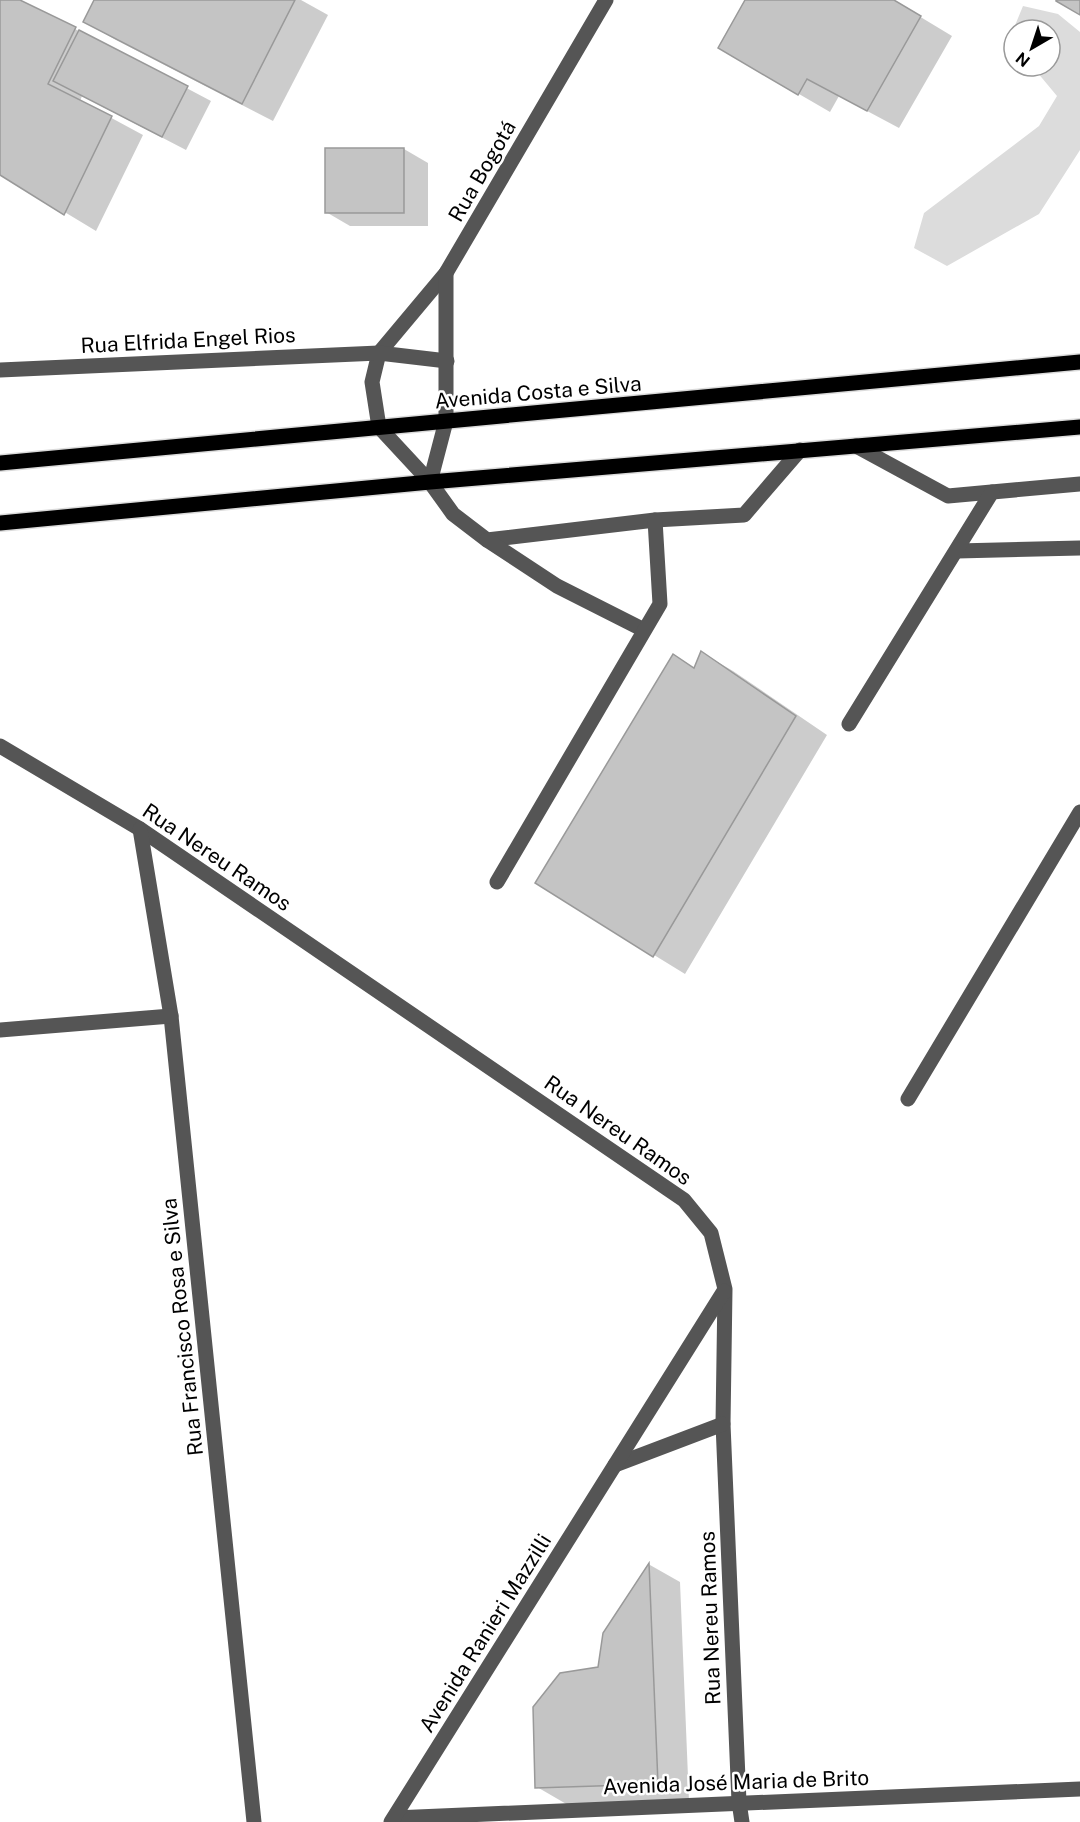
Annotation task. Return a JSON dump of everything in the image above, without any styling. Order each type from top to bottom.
[{"type":"main road","name":"Avenida Costa e Silva","points":[[0,463],[1080,362]]},
{"type":"main road","points":[[0,523],[430,482],[1080,427]]},
{"type":"street","name":"Rua Bogotá","points":[[379,352],[446,273],[606,0]]},
{"type":"street","points":[[430,482],[446,421],[446,273]]},
{"type":"street","points":[[379,352],[372,382],[379,427],[430,482],[453,514],[487,540],[557,586],[644,630]]},
{"type":"street","name":"Rua Elfrida Engel Rios","points":[[0,370],[379,352],[447,361]]},
{"type":"street","points":[[856,446],[948,496],[1080,484]]},
{"type":"street","points":[[487,540],[656,520],[744,515],[800,450]]},
{"type":"street","points":[[849,724],[992,492]]},
{"type":"street","points":[[497,882],[660,604],[656,520]]},
{"type":"street","points":[[957,551],[1080,548]]},
{"type":"street","name":"Rua Nereu Ramos","points":[[0,746],[140,829],[684,1200],[711,1233],[725,1289],[723,1424],[739,1802],[742,1822]]},
{"type":"street","points":[[908,1099],[1080,812]]},
{"type":"street","name":"Rua Francisco Rosa e Silva","points":[[140,829],[171,1016],[254,1822]]},
{"type":"street","points":[[0,1030],[171,1016]]},
{"type":"street","name":"Avenida Ranieri Mazzilli","points":[[392,1820],[725,1289]]},
{"type":"street","points":[[615,1465],[723,1424]]},
{"type":"street","name":"Avenida José Maria de Brito","points":[[392,1820],[739,1802],[1080,1789]]},
{"type":"shaded area","points":[[1023,6],[1058,14],[1080,32],[1080,150],[1039,214],[947,266],[914,248],[924,213],[1039,126],[1057,96],[1042,78],[1062,78],[1062,18],[1018,18]]},
{"type":"building","points":[[0,0],[20,0],[76,27],[48,84],[112,116],[64,215],[0,175]]},
{"type":"building","points":[[94,0],[295,0],[242,104],[83,22]]},
{"type":"building","points":[[745,0],[894,0],[921,16],[867,111],[807,79],[798,95],[718,48]]},
{"type":"building","points":[[1080,0],[1080,15],[1056,1]]},
{"type":"building","points":[[79,30],[188,86],[162,137],[53,81]]},
{"type":"building","points":[[325,148],[404,148],[404,213],[325,213]]},
{"type":"building","points":[[701,651],[796,716],[653,957],[535,883],[673,654],[694,668]]},
{"type":"building","points":[[649,1563],[658,1784],[535,1788],[533,1707],[560,1673],[598,1667],[603,1633]]}]
